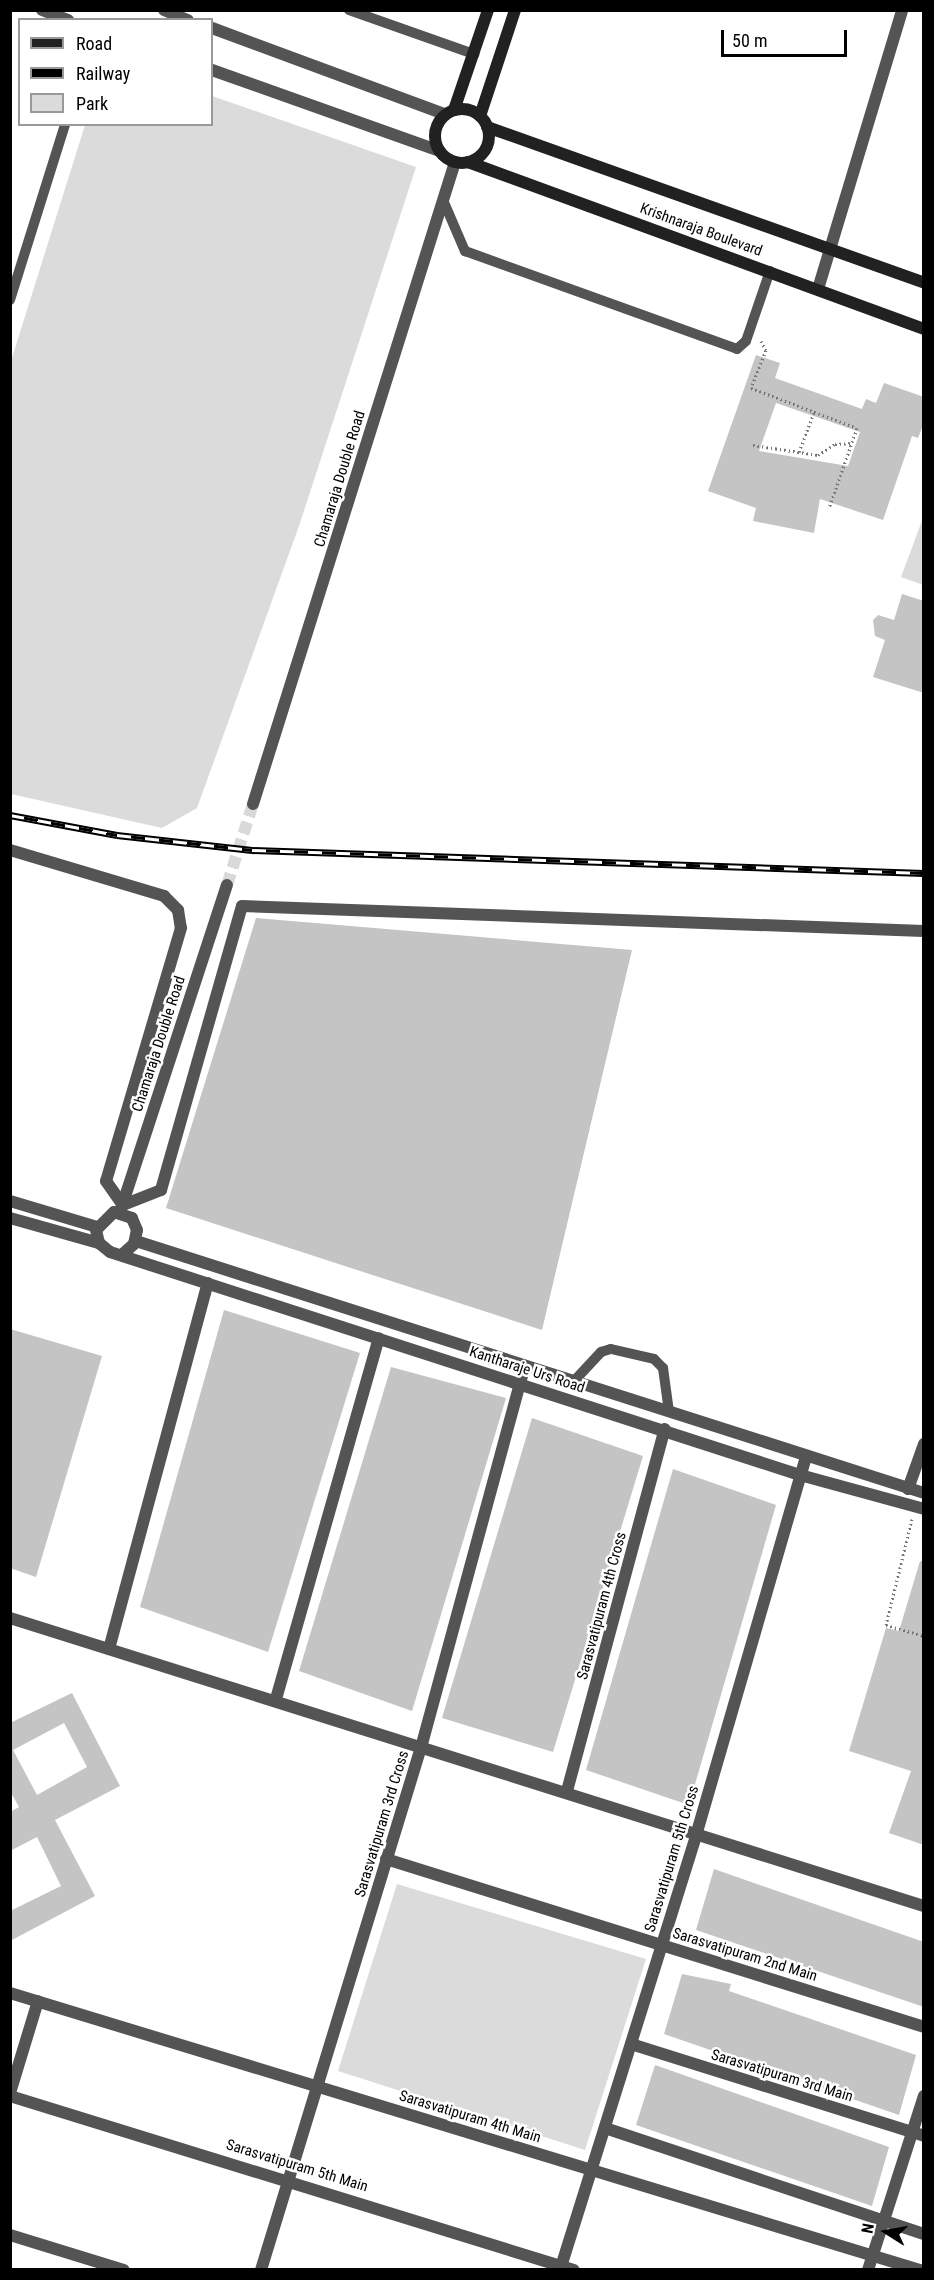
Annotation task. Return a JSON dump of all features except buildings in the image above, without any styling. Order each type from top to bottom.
[{"type":"main road","points":[[488,10],[474,54],[450,112],[435,136],[440,151],[455,162],[468,162],[483,153],[487,128],[480,116],[515,10]]},
{"type":"main road","points":[[450,112],[480,116]]},
{"type":"main road","name":"Krishnaraja Boulevard","points":[[487,128],[924,283]]},
{"type":"main road","name":"Krishnaraja Boulevard","points":[[468,162],[924,329]]},
{"type":"street","points":[[42,10],[63,18]]},
{"type":"street","points":[[164,10],[183,18]]},
{"type":"street","points":[[818,289],[902,10]]},
{"type":"street","points":[[213,28],[450,112]]},
{"type":"street","points":[[213,70],[440,151]]},
{"type":"street","name":"Chamaraja Double Road","points":[[253,804],[455,162]]},
{"type":"street","points":[[10,850],[164,896],[178,910],[181,928],[106,1181],[121,1209],[136,1224],[136,1241],[124,1252],[110,1252],[99,1243],[10,1218]]},
{"type":"street","name":"Chamaraja Double Road","points":[[121,1209],[227,885]]},
{"type":"street","points":[[99,1243],[97,1227],[107,1214],[161,1190],[242,906],[924,931]]},
{"type":"street","points":[[10,1201],[97,1227]]},
{"type":"street","name":"Kantharaje Urs Road","points":[[136,1241],[924,1493]]},
{"type":"street","name":"Kantharaje Urs Road","points":[[124,1252],[208,1283],[800,1475],[919,1507]]},
{"type":"street","points":[[109,1649],[208,1283]]},
{"type":"street","points":[[276,1699],[378,1338]]},
{"type":"street","name":"Sarasvatipuram 3rd Cross","points":[[261,2270],[422,1744],[525,1366]]},
{"type":"street","name":"Sarasvatipuram 4th Cross","points":[[567,1791],[665,1430]]},
{"type":"street","points":[[908,1489],[924,1444]]},
{"type":"street","name":"Sarasvatipuram 5th Cross","points":[[565,2268],[604,2128],[697,1832],[806,1456]]},
{"type":"street","points":[[10,1618],[422,1744],[924,1906]]},
{"type":"street","name":"Sarasvatipuram 2nd Main","points":[[386,1859],[924,2027]]},
{"type":"street","name":"Sarasvatipuram 4th Main","points":[[10,1993],[920,2270]]},
{"type":"street","points":[[10,2094],[38,2001]]},
{"type":"street","name":"Sarasvatipuram 3rd Main","points":[[631,2044],[918,2134]]},
{"type":"street","name":"Sarasvatipuram 5th Main","points":[[10,2094],[289,2179],[565,2268]]},
{"type":"street","points":[[868,2270],[884,2221],[918,2134],[924,2096]]},
{"type":"street","points":[[604,2128],[924,2234]]},
{"type":"street","points":[[10,2235],[124,2270]]},
{"type":"lane","points":[[349,10],[474,54]]},
{"type":"lane","points":[[381,10],[382,23]]},
{"type":"lane","points":[[10,300],[64,126]]},
{"type":"lane","points":[[443,200],[465,251],[737,349],[751,326],[770,271]]},
{"type":"lane","points":[[574,1381],[601,1352],[611,1349],[654,1359],[663,1368],[669,1412]]},
{"type":"path","points":[[751,326],[766,350],[751,388],[857,428],[829,508]]},
{"type":"path","points":[[799,452],[814,412]]},
{"type":"path","points":[[753,445],[818,455],[835,444],[852,443]]},
{"type":"path","points":[[919,1507],[886,1625],[924,1636]]},
{"type":"green space","points":[[213,96],[416,167],[299,526],[197,808],[162,828],[11,794],[11,361],[85,126],[213,126]]},
{"type":"green space","points":[[923,518],[924,585],[901,577]]},
{"type":"green space","points":[[397,1884],[646,1959],[585,2150],[338,2071]]},
{"type":"tunnel","points":[[227,885],[253,804]]},
{"type":"railway","points":[[10,815],[117,835],[252,850],[924,873]]}]
